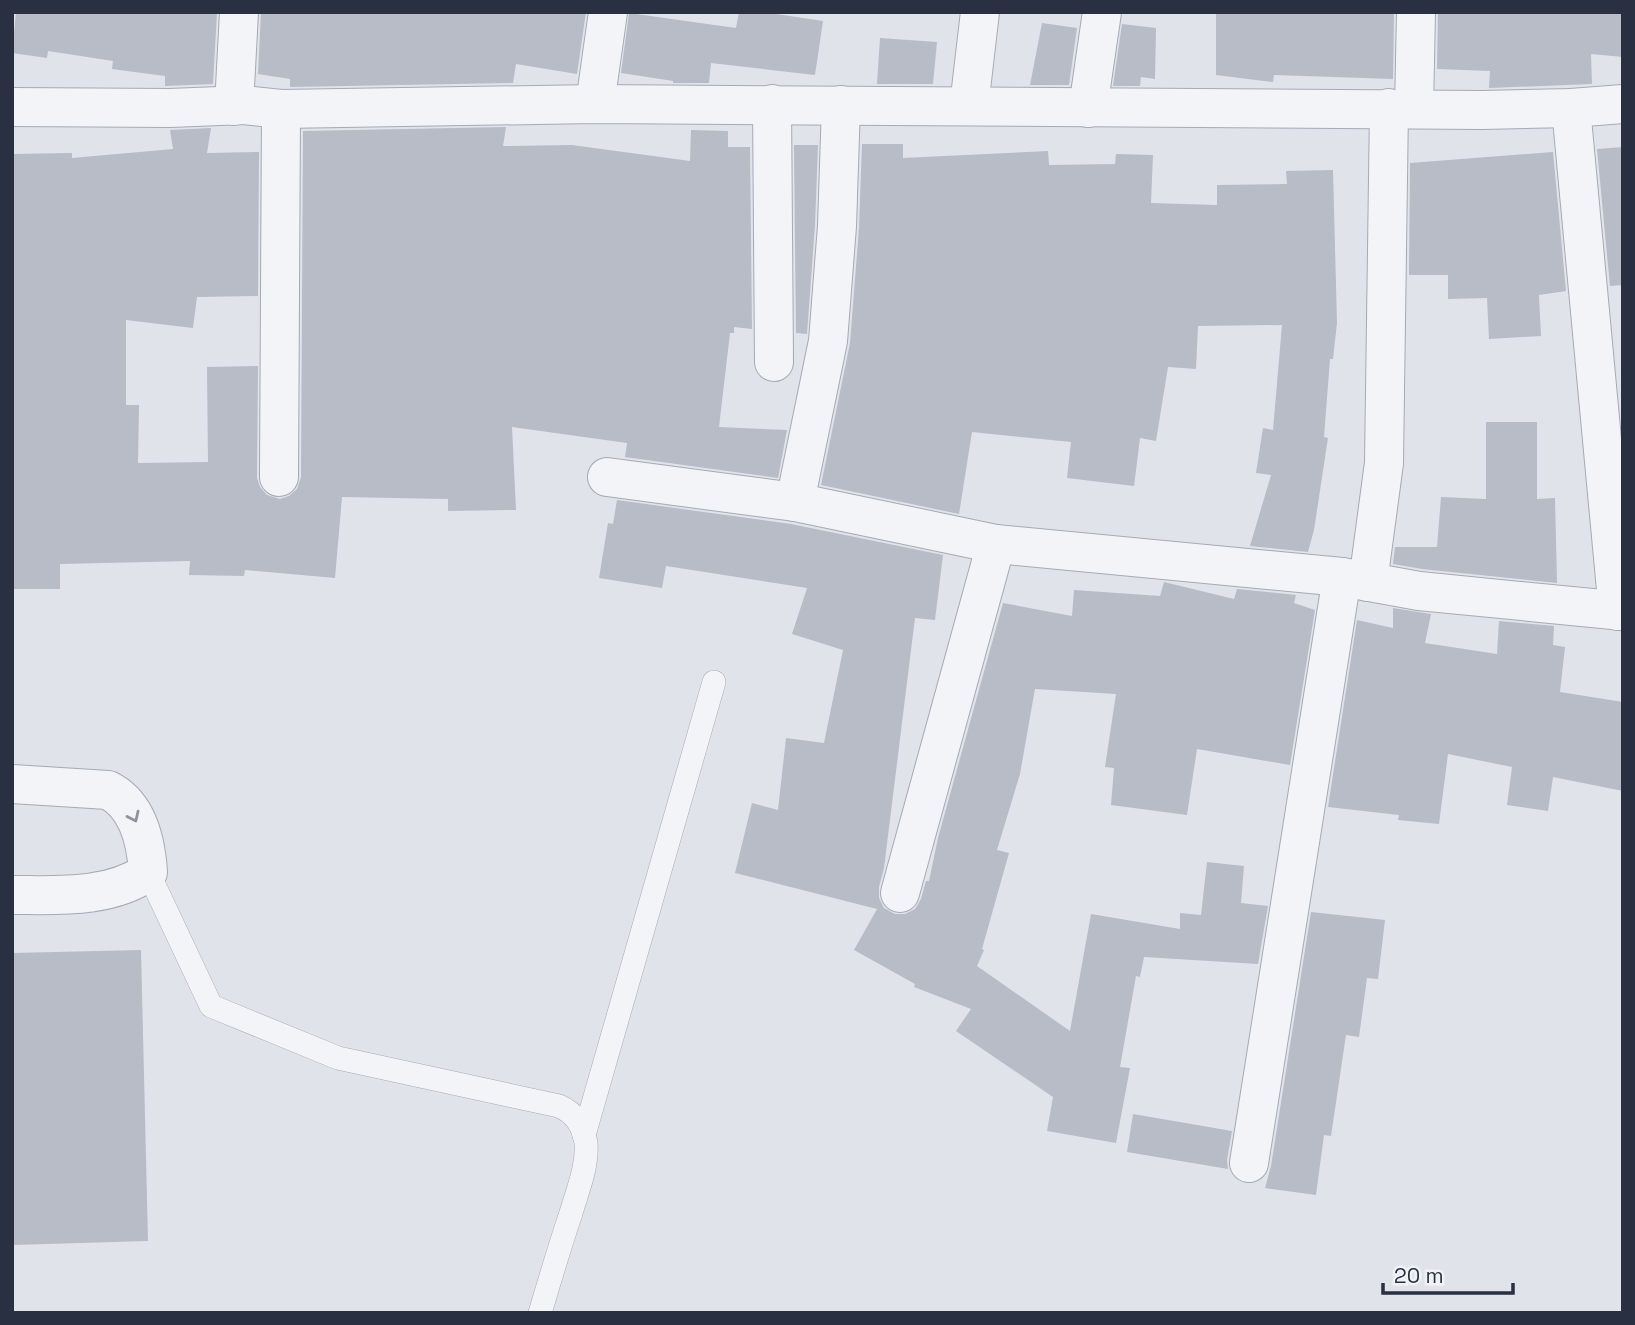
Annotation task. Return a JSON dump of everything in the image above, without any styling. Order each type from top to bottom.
[{"type":"street","points":[[234,106],[239,12]]},
{"type":"street","points":[[595,104],[608,12]]},
{"type":"street","points":[[969,106],[980,12]]},
{"type":"street","points":[[1088,108],[1102,12]]},
{"type":"street","points":[[1249,1163],[1355,580],[1384,463],[1402,108],[1416,12]]},
{"type":"street","points":[[12,107],[234,106],[281,109],[595,104],[841,104],[1088,108],[1571,108],[1623,104]]},
{"type":"street","points":[[772,104],[774,362]]},
{"type":"street","points":[[795,502],[828,341],[837,226],[841,104]]},
{"type":"street","points":[[607,477],[795,502],[996,544],[1355,580],[1419,591],[1620,611],[1571,108]]},
{"type":"street","points":[[279,477],[281,109]]},
{"type":"street","points":[[900,893],[996,544]]},
{"type":"street","points":[[12,784],[108,790],[122,797],[133,812],[141,834],[147,854],[148,872],[133,883],[115,889],[58,895],[12,895]]},
{"type":"lane","points":[[584,1135],[714,682]]},
{"type":"lane","points":[[148,872],[211,1006],[338,1058],[568,1109],[584,1135],[586,1146],[582,1177],[540,1313]]},
{"type":"building","points":[[16,12],[217,12],[213,84],[165,86],[165,76],[112,69],[113,61],[48,51],[47,58],[12,53]]},
{"type":"building","points":[[261,12],[586,12],[577,74],[516,64],[513,83],[290,87],[290,79],[258,74]]},
{"type":"building","points":[[739,12],[763,12],[823,21],[815,75],[711,63],[709,83],[673,83],[621,73],[629,13],[736,28]]},
{"type":"building","points":[[1216,12],[1394,12],[1393,79],[1274,75],[1273,82],[1216,75]]},
{"type":"building","points":[[1438,12],[1623,12],[1623,57],[1591,54],[1592,84],[1489,88],[1490,71],[1437,69]]},
{"type":"building","points":[[1042,23],[1077,28],[1069,85],[1030,85]]},
{"type":"building","points":[[1122,24],[1156,28],[1155,79],[1141,77],[1140,86],[1113,86]]},
{"type":"building","points":[[880,38],[937,42],[933,84],[877,84]]},
{"type":"building","points":[[506,127],[503,146],[572,145],[690,161],[691,130],[728,131],[728,147],[750,147],[752,329],[734,327],[734,333],[730,333],[719,427],[787,430],[778,478],[625,457],[627,443],[512,427],[516,510],[448,511],[448,499],[342,497],[335,578],[245,570],[244,576],[189,575],[190,561],[60,564],[60,589],[12,589],[12,154],[72,153],[72,158],[173,149],[170,130],[211,128],[207,153],[259,152],[258,296],[197,297],[193,328],[126,320],[126,405],[139,405],[138,463],[208,462],[207,367],[258,366],[257,478],[267,495],[280,499],[297,489],[301,477],[303,131]]},
{"type":"building","points":[[862,144],[903,144],[903,158],[1048,151],[1049,165],[1115,164],[1116,154],[1153,155],[1151,203],[1217,205],[1217,185],[1287,184],[1286,171],[1333,170],[1337,323],[1333,359],[1330,359],[1324,437],[1328,438],[1314,530],[1308,552],[1250,546],[1271,475],[1256,473],[1263,428],[1273,430],[1282,325],[1198,326],[1196,369],[1168,367],[1156,441],[1140,438],[1134,486],[1067,478],[1071,442],[972,432],[959,514],[821,485],[850,343]]},
{"type":"building","points":[[794,145],[818,145],[807,334],[796,333]]},
{"type":"building","points":[[1623,147],[1623,285],[1610,286],[1597,149]]},
{"type":"building","points":[[1553,152],[1566,291],[1539,295],[1541,336],[1489,339],[1487,298],[1448,299],[1448,275],[1409,275],[1410,163]]},
{"type":"building","points":[[1486,422],[1537,422],[1537,499],[1555,498],[1557,583],[1393,564],[1395,547],[1437,547],[1441,497],[1486,499]]},
{"type":"building","points":[[617,500],[791,524],[943,555],[935,620],[915,618],[884,868],[879,887],[879,898],[884,908],[895,914],[905,914],[915,909],[926,881],[929,881],[938,838],[1003,603],[1072,616],[1074,590],[1160,596],[1164,582],[1234,599],[1237,589],[1296,595],[1294,603],[1315,610],[1290,765],[1197,749],[1187,815],[1111,805],[1114,768],[1105,767],[1116,694],[1035,689],[1020,774],[997,850],[1009,853],[982,949],[984,950],[977,966],[1070,1031],[1091,914],[1180,929],[1180,913],[1201,915],[1207,862],[1244,866],[1241,903],[1268,906],[1258,964],[1144,957],[1140,977],[1136,976],[1120,1067],[1130,1068],[1116,1143],[1047,1131],[1053,1097],[956,1031],[971,1009],[914,987],[915,984],[854,950],[877,909],[735,873],[752,803],[778,810],[786,738],[824,743],[843,650],[792,634],[807,588],[666,566],[662,588],[599,578],[608,523],[613,524]]},
{"type":"building","points":[[1393,608],[1431,614],[1425,643],[1497,654],[1499,621],[1554,626],[1553,645],[1565,647],[1560,692],[1623,702],[1623,791],[1553,777],[1548,811],[1507,805],[1512,767],[1448,754],[1439,824],[1398,820],[1399,815],[1328,807],[1357,620],[1393,628]]},
{"type":"building","points":[[1311,912],[1385,920],[1378,979],[1367,978],[1359,1037],[1346,1035],[1331,1136],[1324,1135],[1316,1195],[1265,1188],[1271,1166]]},
{"type":"building","points":[[141,950],[148,1241],[12,1245],[12,953]]},
{"type":"building","points":[[1133,1114],[1232,1131],[1228,1169],[1127,1152]]}]
